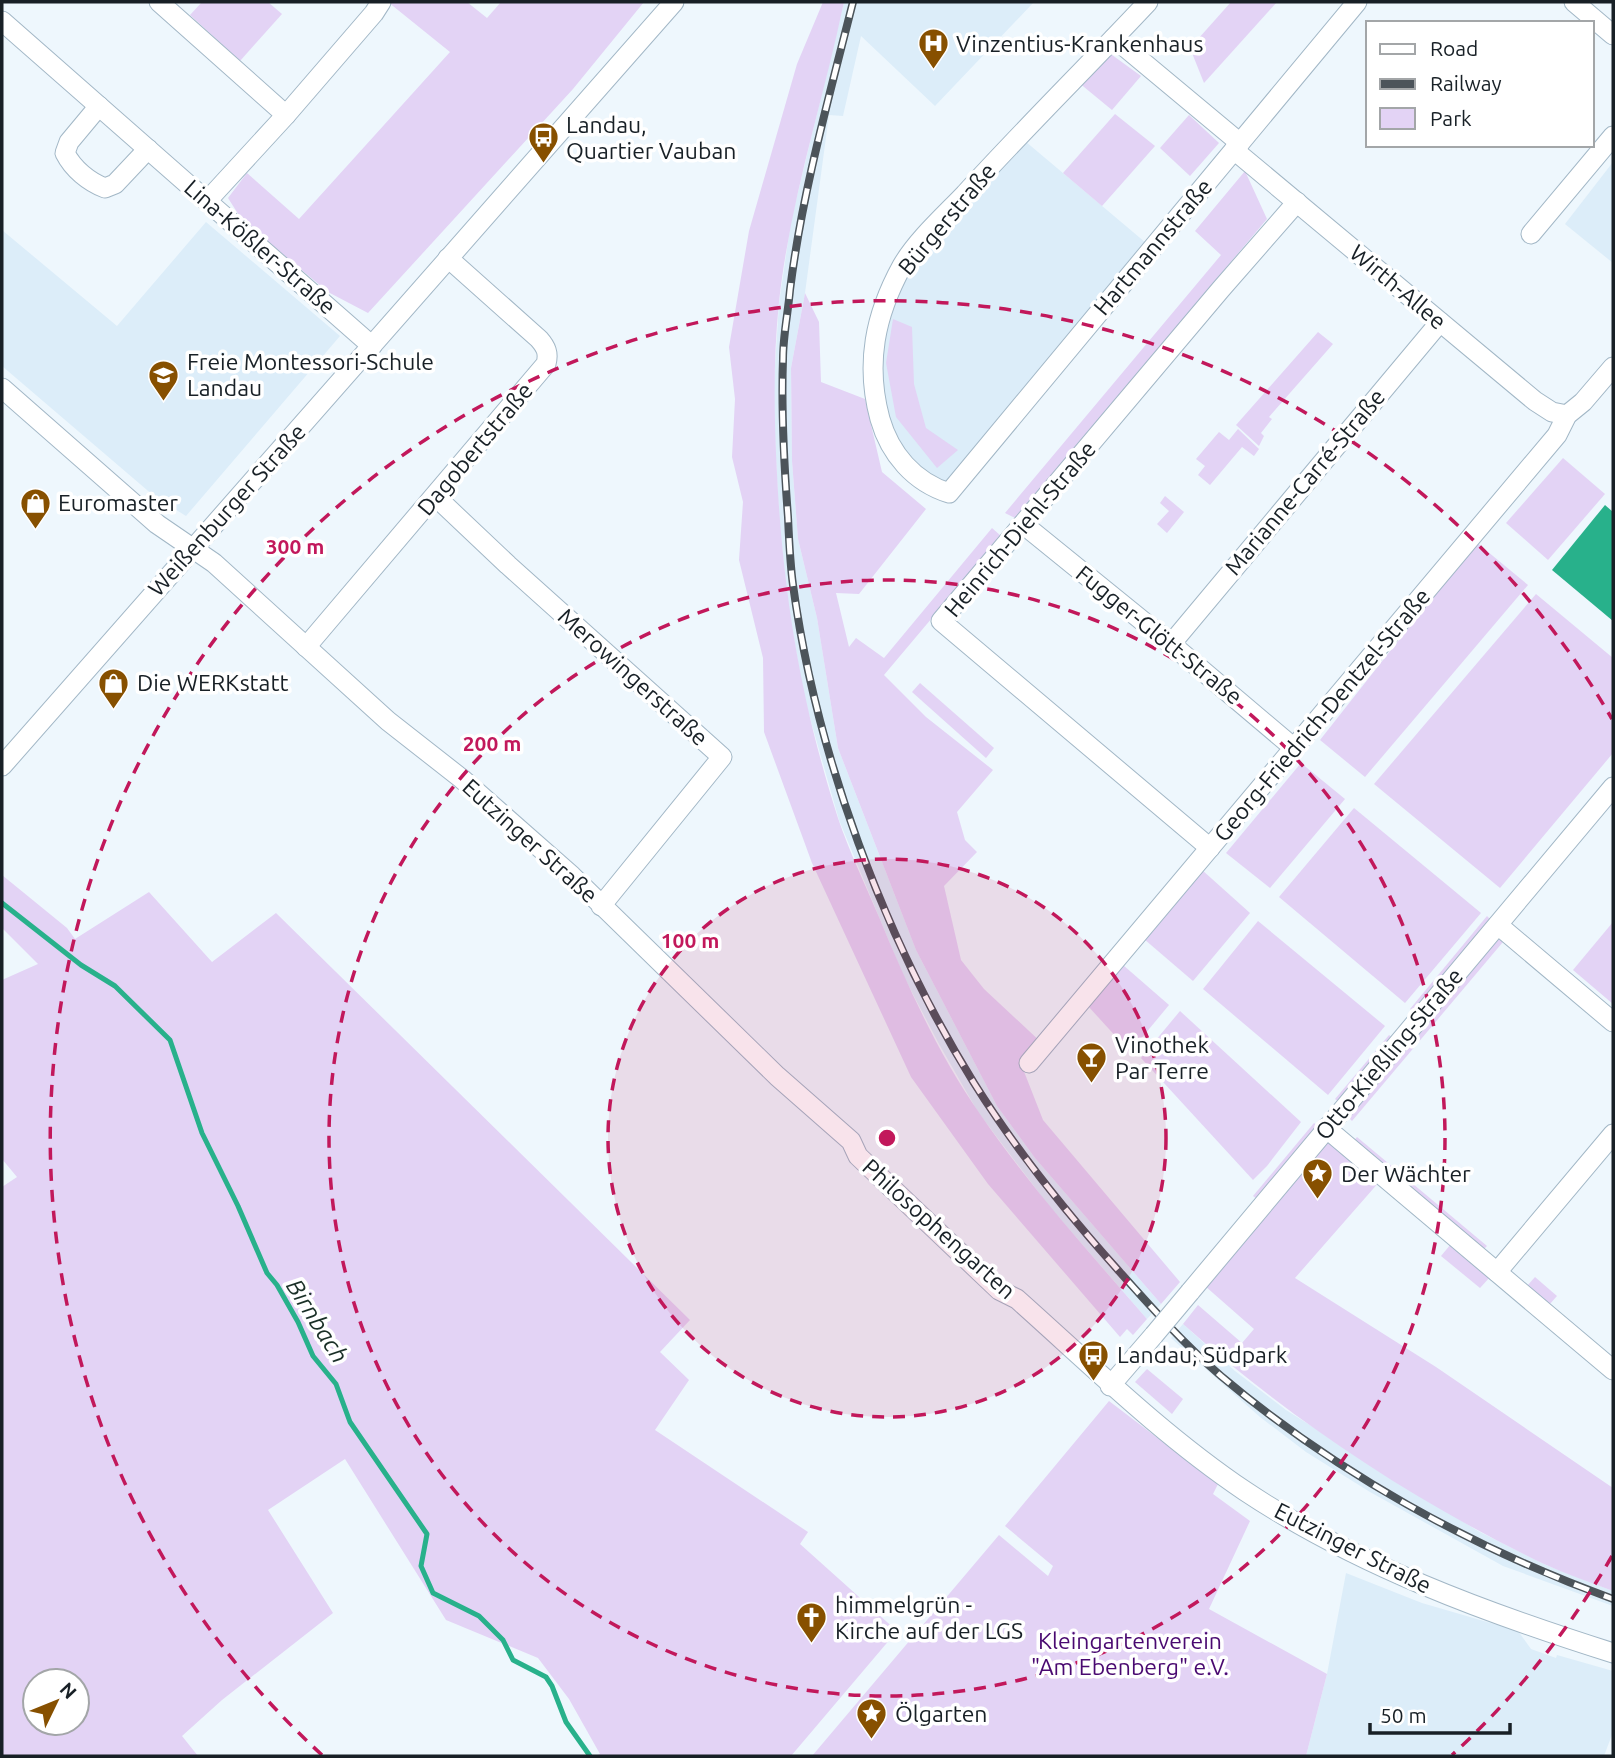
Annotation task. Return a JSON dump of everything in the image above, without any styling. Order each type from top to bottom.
[{"type":"street","points":[[159,2],[286,115]]},
{"type":"street","points":[[207,201],[286,115],[381,2]]},
{"type":"street","name":"Weißenburger Straße","points":[[2,766],[674,2]]},
{"type":"street","name":"Bürgerstraße","points":[[949,493],[921,481],[896,454],[883,427],[872,384],[873,349],[881,311],[904,263],[917,246],[1003,152],[1148,2]]},
{"type":"street","name":"Hartmannstraße","points":[[949,493],[1357,2]]},
{"type":"street","points":[[1574,2],[1613,35]]},
{"type":"street","name":"Lina-Kößler-Straße","points":[[2,20],[372,346]]},
{"type":"street","points":[[1114,38],[1237,146]]},
{"type":"street","points":[[99,106],[69,142],[65,153],[71,164],[96,185],[105,188],[115,184],[148,149]]},
{"type":"street","points":[[1531,234],[1613,136]]},
{"type":"street","name":"Wirth-Allee","points":[[1237,146],[1297,202],[1535,401],[1552,412],[1567,415]]},
{"type":"street","name":"Heinrich-Diehl-Straße","points":[[1210,848],[941,621],[1297,202]]},
{"type":"street","name":"Dagobertstraße","points":[[306,647],[542,370],[548,357],[546,347],[539,339],[448,258]]},
{"type":"street","name":"Marianne-Carré-Straße","points":[[1171,643],[1440,322]]},
{"type":"street","name":"Georg-Friedrich-Dentzel-Straße","points":[[1029,1063],[1558,435],[1567,415],[1583,402],[1613,368]]},
{"type":"street","name":"Eutzinger Straße","points":[[2,388],[158,523],[194,547],[388,721],[462,779],[572,876],[767,1067],[795,1090]]},
{"type":"street","name":"Merowingerstraße","points":[[435,496],[722,757],[601,906]]},
{"type":"street","name":"Fugger-Glött-Straße","points":[[1023,524],[1171,643],[1294,748]]},
{"type":"street","name":"Otto-Kießling-Straße","points":[[1110,1386],[1613,787]]},
{"type":"street","points":[[1498,925],[1613,1022]]},
{"type":"street","name":"Philosophengarten","points":[[795,1090],[851,1141],[858,1156],[999,1290],[1017,1299],[1027,1308]]},
{"type":"street","points":[[1326,1128],[1613,1370]]},
{"type":"street","points":[[1497,1272],[1613,1134]]},
{"type":"street","name":"Eutzinger Straße","points":[[1027,1308],[1110,1386],[1222,1475],[1288,1518],[1329,1541],[1487,1612],[1613,1653]]},
{"type":"shaded area","points":[[844,2],[1034,2],[935,106],[861,36],[843,116],[829,115],[805,293],[791,368],[792,461],[798,539],[817,618],[838,748],[916,950],[997,1106],[1035,1158],[1161,1304],[1147,1319],[1049,1206],[978,1112],[939,1044],[903,975],[839,820],[804,697],[788,604],[779,518],[773,398],[779,303],[791,221]]},
{"type":"shaded area","points":[[1019,136],[1152,248],[949,493],[908,468],[876,405],[891,287]]},
{"type":"shaded area","points":[[1613,162],[1613,263],[1565,224]]},
{"type":"shaded area","name":"Freie Montessori-Schule Landau","points":[[206,222],[340,336],[186,516],[154,496],[2,366],[2,230],[117,326]]},
{"type":"shaded area","points":[[1605,505],[1613,512],[1613,621],[1552,570]]},
{"type":"shaded area","points":[[1183,1324],[1235,1371],[1286,1410],[1478,1531],[1546,1565],[1613,1591],[1613,1606],[1503,1566],[1370,1492],[1306,1452],[1260,1417],[1171,1338]]},
{"type":"shaded area","points":[[1346,1573],[1422,1603],[1518,1631],[1531,1649],[1556,1658],[1557,1655],[1613,1671],[1613,1732],[1604,1756],[1306,1756],[1327,1674]]},
{"type":"green space","points":[[202,2],[268,2],[282,14],[240,61],[190,15]]},
{"type":"green space","points":[[388,2],[467,2],[487,18],[501,2],[644,2],[573,89],[368,313],[328,292],[242,220],[228,198],[247,173],[299,219],[450,52]]},
{"type":"green space","points":[[823,2],[844,2],[799,189],[784,264],[779,302],[775,388],[777,474],[784,562],[796,648],[814,733],[847,843],[937,1043],[999,1141],[1061,1219],[1147,1319],[1133,1335],[1127,1329],[1120,1337],[988,1184],[911,1077],[812,863],[764,732],[763,658],[739,560],[743,502],[732,457],[735,399],[729,347],[749,231],[797,64]]},
{"type":"green space","points":[[1231,2],[1277,2],[1204,83],[1190,48]]},
{"type":"green space","points":[[1108,52],[1141,76],[1112,110],[1078,82]]},
{"type":"green space","points":[[1115,114],[1155,146],[1102,206],[1063,173]]},
{"type":"green space","points":[[1189,115],[1219,143],[1190,176],[1160,148]]},
{"type":"green space","points":[[1245,171],[1267,219],[1015,518],[1005,513],[1221,255],[1195,231]]},
{"type":"green space","points":[[805,293],[819,322],[821,382],[865,399],[882,472],[926,509],[859,594],[836,593],[849,647],[856,638],[884,658],[992,528],[1001,536],[884,675],[926,717],[993,770],[957,812],[965,840],[977,852],[944,886],[961,960],[984,989],[1044,1045],[1023,1069],[1043,1120],[1180,1282],[1161,1304],[1035,1158],[997,1106],[916,950],[838,748],[817,618],[798,539],[792,461],[791,368]]},
{"type":"green space","points":[[893,319],[912,327],[914,384],[926,428],[958,450],[937,468],[896,417],[886,363]]},
{"type":"green space","points":[[1318,332],[1333,344],[1269,417],[1272,419],[1261,433],[1264,436],[1259,446],[1236,425]]},
{"type":"green space","points":[[1238,429],[1259,449],[1254,456],[1242,447],[1210,485],[1198,475],[1205,466],[1196,459],[1219,432],[1229,440]]},
{"type":"green space","points":[[1563,458],[1605,494],[1548,560],[1506,523]]},
{"type":"green space","points":[[1165,496],[1184,512],[1167,533],[1157,524],[1169,511],[1160,503]]},
{"type":"green space","points":[[1476,542],[1528,585],[1365,777],[1320,740]]},
{"type":"green space","points":[[1536,594],[1613,658],[1613,753],[1500,888],[1374,784]]},
{"type":"green space","points":[[920,683],[994,748],[986,758],[912,692]]},
{"type":"green space","points":[[1301,763],[1345,799],[1270,888],[1226,853]]},
{"type":"green space","points":[[1354,808],[1481,913],[1405,1003],[1279,897]]},
{"type":"green space","points":[[1202,870],[1250,913],[1193,981],[1144,939]]},
{"type":"green space","points":[[2,875],[67,928],[75,939],[149,892],[212,962],[276,913],[690,1320],[660,1352],[689,1380],[655,1430],[808,1532],[800,1544],[897,1631],[791,1756],[595,1756],[600,1754],[569,1699],[538,1658],[446,1620],[345,1459],[268,1510],[333,1613],[222,1700],[182,1736],[198,1756],[2,1756],[2,1187],[17,1177],[2,1159],[2,980],[38,964],[2,928]]},
{"type":"green space","points":[[1487,916],[1491,920],[1415,1013],[1410,1009]]},
{"type":"green space","points":[[1258,921],[1385,1026],[1328,1095],[1203,989]]},
{"type":"green space","points":[[1613,922],[1613,1004],[1573,970]]},
{"type":"green space","points":[[1504,933],[1508,936],[1352,1121],[1348,1117]]},
{"type":"green space","points":[[1123,965],[1169,1005],[1130,1052],[1088,1006]]},
{"type":"green space","points":[[1180,1011],[1301,1122],[1253,1180],[1141,1058]]},
{"type":"green space","points":[[1389,1035],[1393,1038],[1339,1102],[1335,1099]]},
{"type":"green space","points":[[1314,1123],[1319,1127],[1257,1199],[1253,1196]]},
{"type":"green space","points":[[1329,1137],[1380,1181],[1295,1278],[1436,1367],[1613,1488],[1613,1591],[1569,1575],[1495,1540],[1401,1486],[1310,1426],[1183,1324],[1198,1305],[1242,1343],[1254,1329],[1205,1286]]},
{"type":"green space","points":[[1357,1137],[1487,1246],[1483,1250],[1353,1142]]},
{"type":"green space","points":[[1451,1244],[1490,1277],[1480,1288],[1441,1256]]},
{"type":"green space","points":[[1535,1277],[1557,1296],[1549,1305],[1527,1286]]},
{"type":"green space","points":[[1147,1369],[1183,1399],[1172,1414],[1135,1382]]},
{"type":"green space","name":"Kleingartenverein \"Am Ebenberg\" e.V.","points":[[1109,1401],[1218,1484],[1213,1494],[1250,1521],[1209,1609],[1327,1674],[1306,1756],[812,1756],[999,1535],[1048,1576],[1053,1566],[1005,1526]]},
{"type":"waterway","name":"Birnbach","points":[[2,903],[81,965],[115,986],[170,1040],[202,1133],[267,1273],[298,1322],[313,1356],[336,1384],[350,1422],[427,1534],[421,1566],[433,1593],[479,1616],[503,1640],[513,1660],[546,1677],[566,1722],[590,1756]]},
{"type":"railway","points":[[853,2],[817,145],[795,254],[783,350],[785,477],[793,585],[818,714],[858,843],[911,968],[974,1083],[1024,1156],[1098,1248],[1168,1324],[1221,1376],[1311,1444],[1407,1504],[1508,1556],[1613,1599]]},
{"type":"place","name":"Vinzentius-Krankenhaus","points":[[933,71]]},
{"type":"place","name":"Landau, Quartier Vauban","points":[[543,165]]},
{"type":"place","name":"Freie Montessori-Schule Landau","points":[[164,402]]},
{"type":"place","name":"Euromaster","points":[[35,530]]},
{"type":"place","name":"Die WERKstatt","points":[[114,710]]},
{"type":"place","name":"Vinothek Par Terre","points":[[1092,1085]]},
{"type":"place","name":"Der Wächter","points":[[1318,1201]]},
{"type":"place","name":"Landau, Südpark","points":[[1094,1382]]},
{"type":"place","name":"himmelgrün - Kirche auf der LGS","points":[[812,1645]]},
{"type":"place","name":"Ölgarten","points":[[872,1741]]}]
